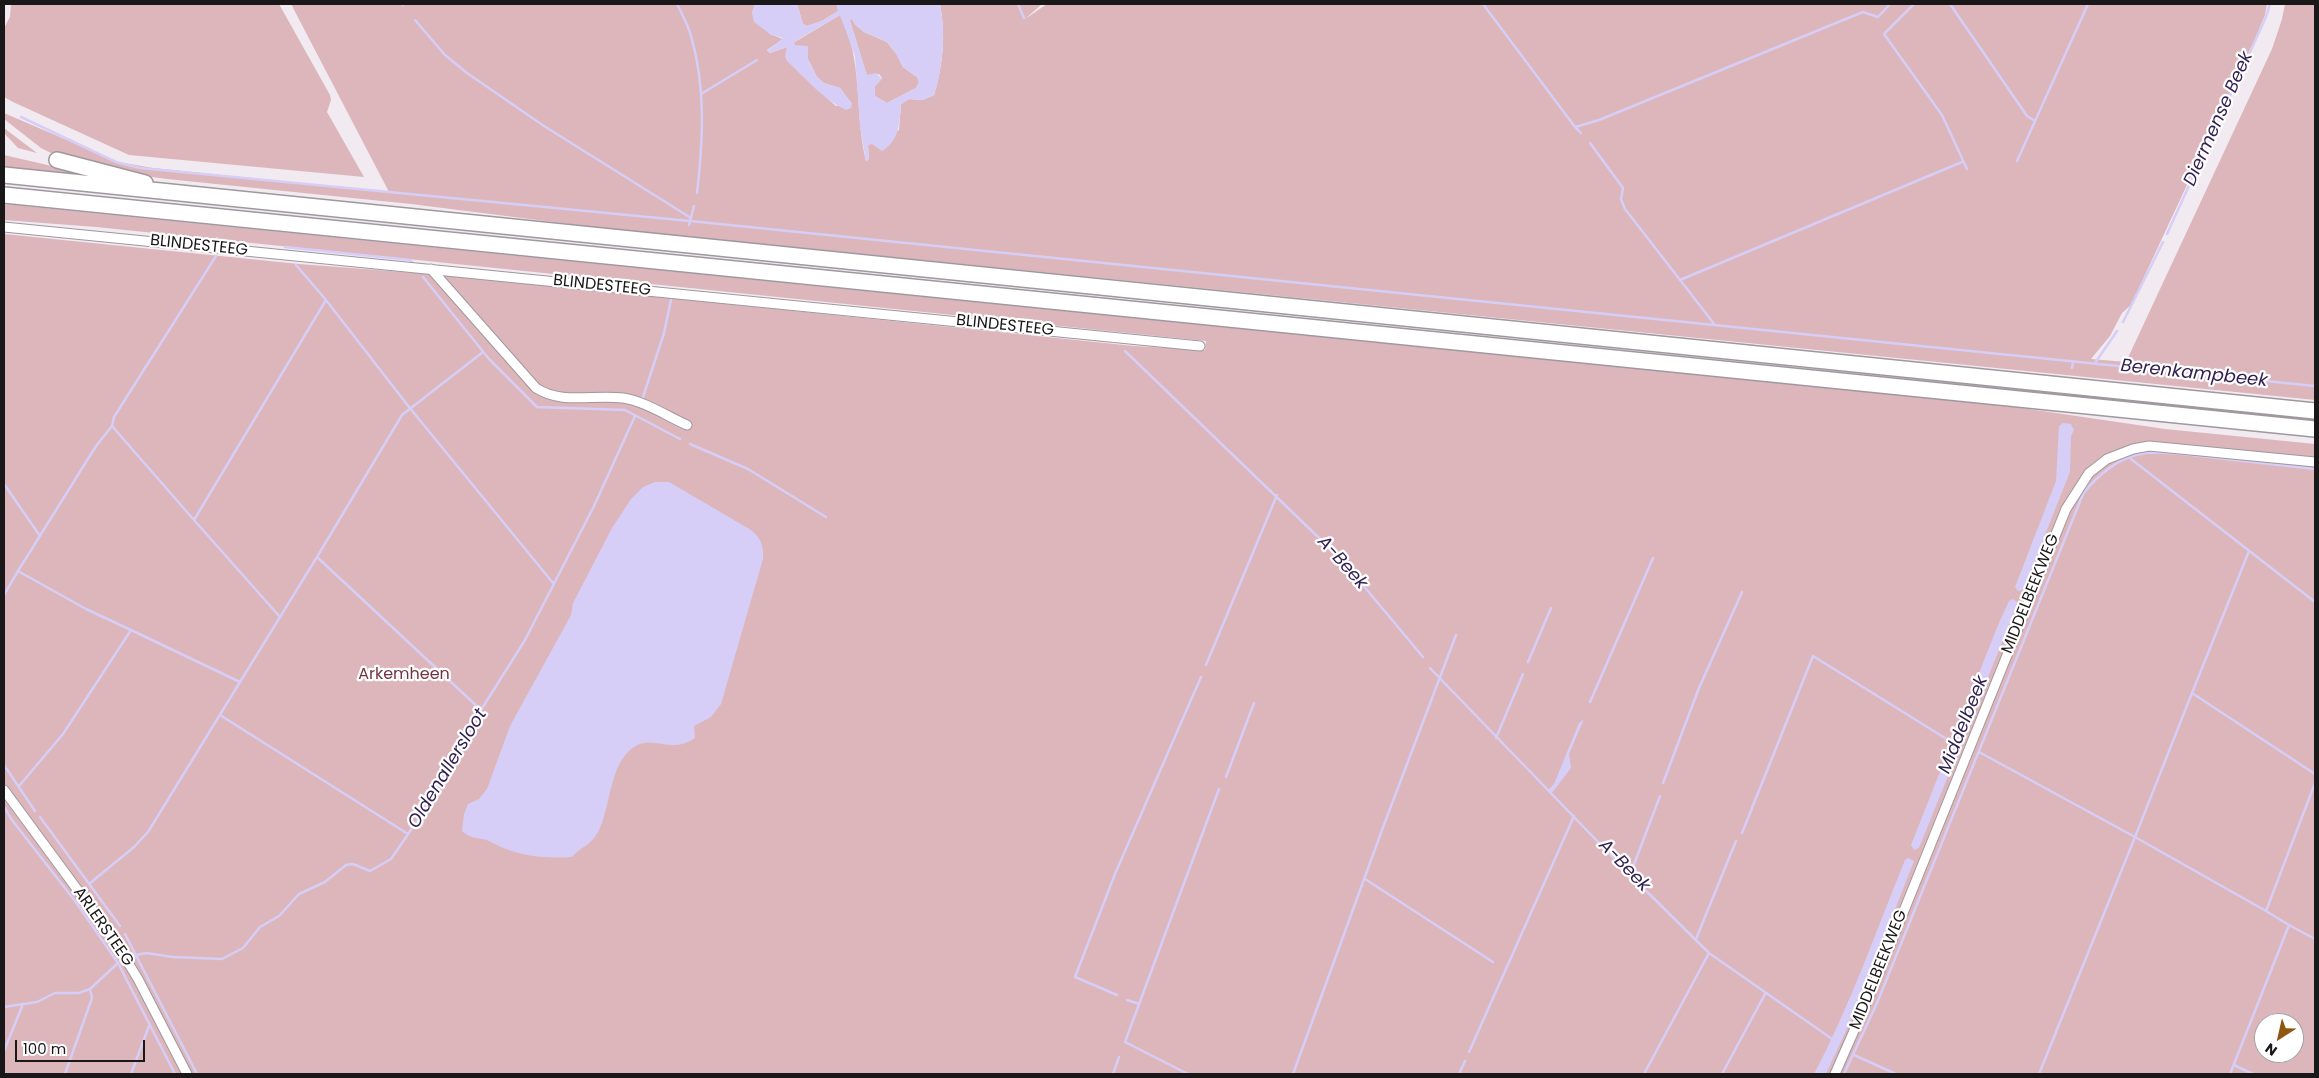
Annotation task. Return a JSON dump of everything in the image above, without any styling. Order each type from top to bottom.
[{"type":"highway","points":[[57,160],[124,177],[177,194]]},
{"type":"highway","points":[[4,175],[2315,411]]},
{"type":"highway","points":[[4,195],[2315,429]]},
{"type":"street","name":"BLINDESTEEG","points":[[4,227],[1200,346]]},
{"type":"street","points":[[431,269],[536,388],[542,392],[564,398],[625,398],[687,425]]},
{"type":"street","name":"MIDDELBEEKWEG","points":[[1835,1074],[1874,985],[2066,510],[2089,473],[2117,454],[2149,446],[2315,462]]},
{"type":"street","name":"ARLERSTEEG","points":[[4,790],[113,938],[138,979],[187,1074]]},
{"type":"green space","points":[[11,4],[279,4],[330,95],[331,100],[327,112],[364,177],[129,155],[13,102],[4,97],[4,28],[10,17]]},
{"type":"green space","points":[[291,4],[755,4],[752,13],[770,34],[783,39],[767,50],[770,53],[787,47],[786,54],[819,91],[836,106],[852,104],[840,88],[824,83],[817,77],[808,59],[808,46],[796,47],[793,43],[840,15],[848,32],[853,50],[862,143],[866,161],[869,159],[868,145],[899,130],[901,104],[909,99],[923,100],[934,95],[940,73],[943,50],[940,4],[1042,4],[1025,19],[1047,4],[2267,4],[2265,15],[2255,39],[2131,305],[2122,313],[2110,336],[2091,359],[2126,362],[2272,49],[2285,4],[2315,4],[2315,400],[593,227],[411,204],[167,179],[130,174],[55,155],[41,148],[4,119],[4,113],[118,162],[153,168],[389,192]]},
{"type":"green space","points":[[797,4],[837,4],[838,11],[822,21],[807,26],[803,24]]},
{"type":"green space","points":[[851,17],[864,32],[887,42],[903,67],[917,77],[919,82],[916,88],[887,103],[875,96],[875,86],[882,78],[879,74],[867,76],[850,21]]},
{"type":"green space","points":[[4,128],[37,153],[18,148],[4,133]]},
{"type":"green space","points":[[4,155],[95,176],[4,167]]},
{"type":"green space","name":"Arkemheen","points":[[4,204],[2015,407],[2165,429],[2315,444],[2315,460],[2145,449],[2315,465],[2315,1074],[4,1074],[4,234],[299,264],[456,276],[1134,346],[1205,350],[1206,341],[96,227],[4,220]]},
{"type":"water","points":[[755,4],[797,4],[803,24],[807,26],[822,21],[838,11],[837,4],[940,4],[943,50],[940,73],[934,95],[923,100],[909,99],[901,104],[898,131],[892,142],[882,151],[872,144],[868,145],[869,160],[866,161],[860,127],[855,56],[840,15],[797,40],[793,45],[808,46],[808,59],[817,77],[824,83],[840,88],[852,104],[851,108],[846,110],[822,95],[787,61],[785,57],[787,47],[770,53],[767,51],[783,38],[770,34],[754,22],[752,13]],"holes":[[[851,18],[855,25],[864,32],[887,42],[903,67],[917,77],[919,82],[916,88],[887,103],[875,96],[875,86],[882,79],[876,73],[867,75],[850,21]]]},
{"type":"water","points":[[2063,423],[2071,424],[2074,430],[2071,436],[2070,472],[2023,590],[2018,591],[2015,587],[2056,481],[2059,426]]},
{"type":"water","points":[[655,482],[669,482],[751,530],[757,536],[762,547],[763,559],[721,704],[711,717],[694,726],[695,738],[686,743],[670,745],[648,742],[634,747],[626,754],[620,763],[612,784],[604,818],[597,834],[572,857],[530,856],[510,851],[487,840],[466,834],[462,831],[464,814],[468,804],[479,799],[487,789],[510,726],[571,615],[573,603],[612,528],[631,499],[643,487]]},
{"type":"water","name":"Middelbeek","points":[[2013,599],[2018,603],[1919,848],[1914,850],[1911,845],[1998,625],[2009,601]]},
{"type":"water","points":[[1584,719],[1569,754],[1571,768],[1552,793],[1548,790],[1554,784],[1579,723]]},
{"type":"water","points":[[1908,858],[1914,861],[1857,1007],[1826,1074],[1814,1074],[1851,995],[1905,860]]},
{"type":"waterway","name":"Oldenallersloot","points":[[677,4],[690,32],[699,75],[702,134],[697,193]]},
{"type":"waterway","points":[[1018,4],[1024,18]]},
{"type":"waterway","points":[[1483,4],[1575,127]]},
{"type":"waterway","points":[[1581,133],[1575,127],[1599,120],[1863,12],[1878,17],[1890,4]]},
{"type":"waterway","points":[[1914,4],[1884,34],[1942,115],[1967,169]]},
{"type":"waterway","points":[[1950,4],[2027,116],[2035,121]]},
{"type":"waterway","points":[[2017,161],[2088,4]]},
{"type":"waterway","name":"Diermense Beek","points":[[2167,234],[2266,17],[2270,4]]},
{"type":"waterway","points":[[415,20],[445,55],[467,73],[544,126],[691,218]]},
{"type":"waterway","points":[[701,94],[757,60]]},
{"type":"waterway","points":[[21,117],[116,162],[140,168],[690,221],[2315,386]]},
{"type":"waterway","points":[[1590,143],[1623,188],[1621,199],[1625,209],[1715,325]]},
{"type":"waterway","points":[[1680,280],[1962,162]]},
{"type":"waterway","name":"Oldenallersloot","points":[[689,225],[694,206]]},
{"type":"waterway","name":"Diermense Beek","points":[[2123,322],[2163,242]]},
{"type":"waterway","points":[[285,247],[410,260],[412,262]]},
{"type":"waterway","points":[[19,786],[63,734],[131,630],[86,609],[18,571],[96,446],[112,426],[114,417],[216,256]]},
{"type":"waterway","points":[[112,426],[194,520],[326,300],[296,265]]},
{"type":"waterway","points":[[423,277],[489,359],[537,407],[625,410],[680,439]]},
{"type":"waterway","points":[[326,300],[409,407],[553,583]]},
{"type":"waterway","name":"Oldenallersloot","points":[[642,400],[664,333],[671,300]]},
{"type":"waterway","name":"Diermense Beek","points":[[2095,363],[2117,331]]},
{"type":"waterway","name":"A-Beek","points":[[1125,351],[1342,560],[1423,657]]},
{"type":"waterway","points":[[317,557],[402,415],[483,352]]},
{"type":"waterway","name":"Berenkampbeek","points":[[2072,368],[2073,362]]},
{"type":"waterway","name":"Oldenallersloot","points":[[136,955],[146,953],[173,957],[222,959],[243,948],[260,927],[279,916],[299,894],[325,882],[346,865],[353,864],[370,871],[391,859],[424,811],[481,710],[525,640],[594,506],[635,416]]},
{"type":"waterway","points":[[690,444],[748,469],[826,517]]},
{"type":"waterway","points":[[1844,1074],[1877,1003],[2083,494],[2095,480],[2111,467],[2128,458],[2146,453],[2161,452],[2315,469]]},
{"type":"waterway","points":[[2131,459],[2315,602]]},
{"type":"waterway","points":[[4,484],[40,536]]},
{"type":"waterway","points":[[1206,665],[1277,495]]},
{"type":"waterway","points":[[194,520],[280,617]]},
{"type":"waterway","points":[[2249,551],[2192,693],[2315,774]]},
{"type":"waterway","points":[[240,682],[317,557],[481,710]]},
{"type":"waterway","points":[[1590,702],[1653,558]]},
{"type":"waterway","points":[[4,595],[18,571]]},
{"type":"waterway","points":[[1663,783],[1699,688],[1742,592]]},
{"type":"waterway","points":[[1528,662],[1551,608]]},
{"type":"waterway","points":[[89,884],[134,847],[148,832],[240,682],[131,630]]},
{"type":"waterway","points":[[1293,1074],[1456,635]]},
{"type":"waterway","name":"Middelbeek","points":[[1742,833],[1813,656],[1945,738]]},
{"type":"waterway","name":"A-Beek","points":[[1430,668],[1630,875],[1709,953],[1835,1041]]},
{"type":"waterway","points":[[1496,738],[1523,674]]},
{"type":"waterway","points":[[1117,995],[1075,977],[1115,874],[1201,677]]},
{"type":"waterway","points":[[2192,693],[2135,837],[2266,911],[2315,783]]},
{"type":"waterway","points":[[1226,777],[1254,703]]},
{"type":"waterway","points":[[220,715],[408,834]]},
{"type":"waterway","points":[[1979,752],[2135,837],[2039,1074]]},
{"type":"waterway","points":[[4,765],[35,811]]},
{"type":"waterway","points":[[1188,1074],[1125,1042],[1219,789]]},
{"type":"waterway","points":[[1630,875],[1660,796]]},
{"type":"waterway","points":[[4,807],[75,901],[118,963],[175,1074]]},
{"type":"waterway","points":[[1469,1052],[1574,816]]},
{"type":"waterway","points":[[40,817],[120,926]]},
{"type":"waterway","points":[[1696,939],[1736,841]]},
{"type":"waterway","points":[[1365,879],[1493,962]]},
{"type":"waterway","points":[[2230,1074],[2289,925],[2266,911]]},
{"type":"waterway","points":[[2289,925],[2315,939]]},
{"type":"waterway","points":[[125,934],[197,1074]]},
{"type":"waterway","points":[[1644,1074],[1709,953]]},
{"type":"waterway","points":[[4,1007],[37,1002],[55,993],[79,993],[90,989],[118,963]]},
{"type":"waterway","points":[[65,1074],[92,998],[90,989]]},
{"type":"waterway","points":[[1722,1074],[1765,994]]},
{"type":"waterway","points":[[1127,1000],[1139,1004]]},
{"type":"waterway","points":[[4,1051],[23,1004]]},
{"type":"waterway","points":[[131,1074],[149,1026]]},
{"type":"waterway","name":"A-Beek","points":[[1854,1055],[1896,1074]]},
{"type":"waterway","points":[[1113,1074],[1119,1057]]},
{"type":"waterway","points":[[1459,1074],[1465,1061]]},
{"type":"waterway","points":[[2234,1065],[2253,1074]]}]
